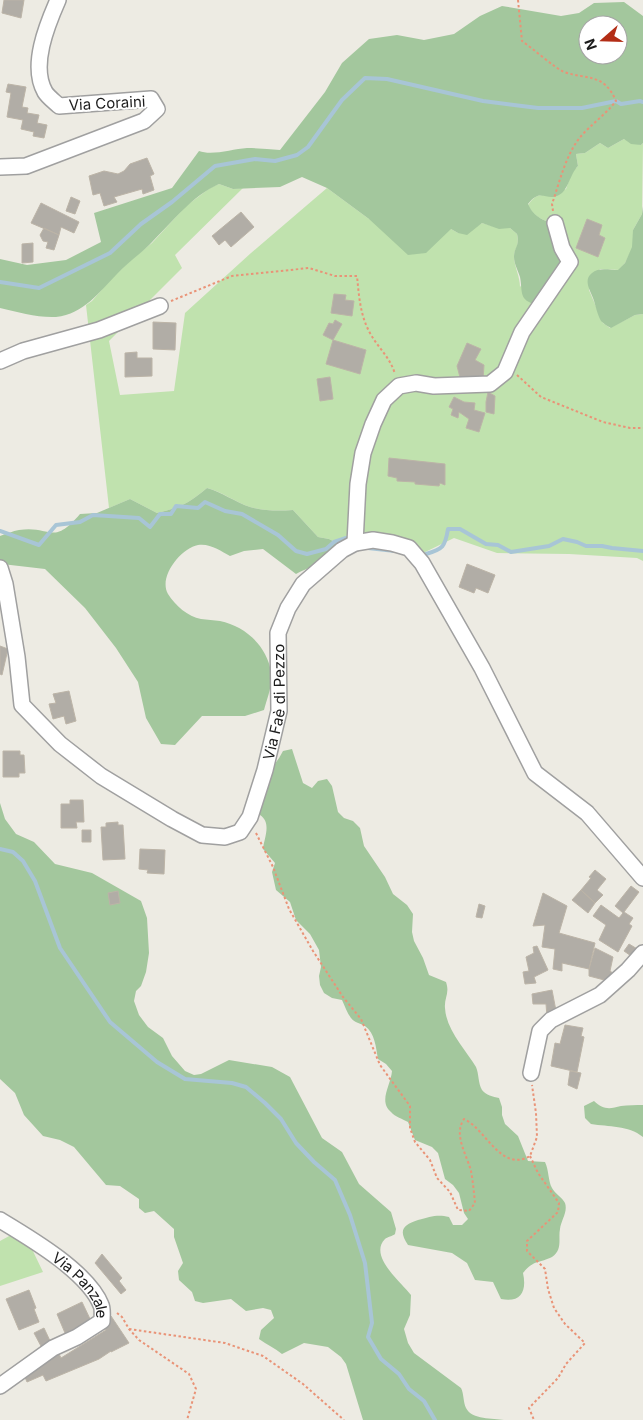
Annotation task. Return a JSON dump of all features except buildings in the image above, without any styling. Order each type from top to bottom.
[{"type":"street","name":"Via Coraini","points":[[0,167],[26,166],[144,121],[156,109],[151,99],[60,106],[45,92],[40,73],[40,51],[50,17],[58,0]]},
{"type":"street","points":[[355,543],[358,484],[363,453],[384,400],[399,386],[416,383],[434,386],[490,384],[505,372],[522,332],[570,262],[562,248],[555,223]]},
{"type":"street","points":[[0,361],[23,352],[99,330],[160,306]]},
{"type":"street","name":"Via Faè di Pezzo","points":[[0,568],[5,584],[17,658],[22,705],[60,744],[101,776],[202,835],[225,837],[240,832],[250,817],[265,770],[279,711],[278,633],[288,608],[304,584],[342,550],[355,543],[373,540],[408,548],[422,563],[482,668],[536,773],[587,813],[643,878]]},
{"type":"street","points":[[531,1073],[540,1031],[551,1020],[600,995],[628,970],[643,953]]},
{"type":"street","name":"Via Panzale","points":[[0,1220],[41,1244],[62,1261],[89,1285],[102,1306],[102,1321],[77,1337],[53,1348],[0,1386]]},
{"type":"path","points":[[518,0],[522,41],[563,72],[591,78],[610,88],[616,101],[608,112],[582,135],[570,153],[552,204],[555,223]]},
{"type":"path","points":[[160,306],[232,276],[309,268],[336,276],[357,276],[361,313],[370,334],[392,363],[399,386]]},
{"type":"path","points":[[506,369],[521,376],[541,397],[603,422],[630,428],[643,428]]},
{"type":"path","points":[[250,817],[273,867],[289,909],[313,951],[343,997],[361,1019],[380,1065],[410,1106],[410,1128],[415,1142],[430,1160],[437,1178],[450,1192],[458,1210],[469,1211],[475,1203],[471,1170],[463,1152],[460,1124],[464,1119],[471,1122],[495,1149],[512,1160],[522,1161],[530,1156],[537,1137],[531,1073]]},
{"type":"path","points":[[530,1156],[538,1173],[559,1203],[558,1212],[527,1241],[527,1251],[546,1269],[548,1289],[554,1308],[565,1324],[585,1343],[566,1364],[558,1378],[529,1408],[534,1420]]},
{"type":"path","points":[[102,1306],[113,1310],[122,1317],[139,1340],[189,1374],[196,1389],[187,1420]]},
{"type":"path","points":[[130,1329],[225,1343],[262,1356],[303,1384],[344,1420]]},
{"type":"green space","points":[[624,2],[643,16],[643,143],[641,145],[631,144],[624,139],[608,148],[600,143],[585,153],[576,154],[578,166],[562,193],[554,197],[536,196],[528,204],[534,214],[548,222],[565,227],[571,253],[537,305],[527,301],[522,295],[520,277],[514,260],[518,241],[517,234],[510,228],[499,229],[482,223],[467,235],[451,229],[426,253],[408,255],[369,219],[327,188],[302,177],[280,187],[233,189],[219,184],[209,189],[184,209],[97,295],[75,312],[56,317],[42,317],[0,308],[0,259],[27,265],[66,260],[101,242],[94,213],[172,188],[199,151],[216,153],[247,148],[280,150],[325,92],[342,63],[369,39],[397,35],[424,40],[454,34],[480,16],[502,6],[561,16],[579,13],[594,3]]},
{"type":"green space","points":[[624,139],[641,145],[643,143],[642,214],[633,230],[633,247],[625,263],[619,270],[600,269],[589,290],[603,323],[610,328],[635,315],[643,314],[643,561],[637,558],[569,554],[497,553],[454,538],[417,556],[365,543],[337,543],[318,537],[293,510],[250,507],[207,488],[184,504],[157,513],[130,499],[109,508],[86,305],[132,259],[152,243],[186,206],[210,188],[219,184],[233,189],[243,188],[175,255],[182,268],[109,341],[120,395],[174,391],[185,313],[327,188],[369,219],[451,229],[458,233],[474,228],[482,223],[499,228],[510,228],[517,234],[518,242],[514,258],[520,287],[565,227],[548,222],[534,214],[528,205],[532,199],[543,195],[550,196],[566,189],[572,172],[578,166],[576,154],[585,153],[600,143],[608,148]]},
{"type":"green space","points":[[643,206],[643,314],[635,315],[611,328],[601,321],[588,285],[588,279],[595,271],[601,269],[618,270],[625,263],[632,247],[633,230],[642,214]]},
{"type":"green space","points":[[207,488],[250,507],[293,510],[318,537],[337,543],[331,554],[326,558],[296,574],[263,549],[244,551],[230,556],[211,546],[198,545],[191,547],[178,557],[166,580],[168,594],[182,610],[191,616],[220,621],[246,632],[265,654],[271,672],[271,682],[264,710],[245,716],[202,716],[175,745],[161,744],[146,718],[138,682],[116,648],[85,608],[45,569],[2,564],[0,562],[0,536],[17,530],[30,529],[57,532],[71,524],[80,514],[97,513],[130,499],[157,513],[184,504]]},
{"type":"green space","points":[[292,749],[303,783],[312,788],[318,781],[327,779],[332,786],[338,812],[344,818],[353,821],[360,828],[364,846],[385,877],[393,894],[407,905],[413,914],[412,932],[414,941],[429,975],[446,982],[446,1016],[457,1039],[476,1067],[482,1090],[490,1096],[499,1098],[505,1124],[518,1136],[528,1161],[545,1162],[552,1188],[565,1203],[566,1210],[561,1226],[558,1251],[552,1257],[533,1264],[523,1273],[523,1290],[518,1297],[508,1300],[501,1299],[493,1282],[475,1280],[467,1263],[452,1253],[408,1245],[405,1240],[403,1235],[404,1229],[409,1224],[418,1220],[434,1216],[445,1216],[449,1217],[453,1225],[462,1225],[468,1219],[464,1213],[459,1193],[445,1179],[438,1153],[432,1147],[415,1140],[408,1122],[387,1108],[385,1098],[392,1071],[378,1059],[374,1041],[368,1029],[351,1018],[342,1000],[332,998],[324,993],[320,985],[321,967],[319,950],[310,934],[296,920],[290,902],[276,890],[272,872],[275,863],[263,849],[266,822],[260,815],[245,807],[253,792],[283,751]]},
{"type":"green space","points":[[0,803],[5,819],[16,834],[34,842],[55,864],[92,873],[141,901],[147,918],[149,953],[146,972],[141,986],[136,991],[134,1001],[139,1015],[148,1027],[163,1038],[172,1056],[185,1071],[194,1075],[201,1074],[229,1060],[272,1067],[290,1077],[322,1138],[342,1152],[359,1184],[391,1212],[396,1229],[395,1234],[385,1239],[381,1246],[381,1253],[388,1269],[411,1295],[410,1315],[404,1329],[408,1343],[414,1353],[461,1388],[465,1406],[473,1415],[504,1420],[363,1420],[346,1364],[341,1357],[328,1347],[304,1343],[282,1354],[259,1339],[261,1330],[274,1318],[271,1310],[263,1308],[246,1311],[231,1299],[203,1303],[195,1301],[192,1292],[179,1280],[178,1271],[183,1263],[174,1237],[174,1229],[154,1211],[145,1213],[139,1208],[139,1199],[120,1186],[106,1185],[74,1147],[60,1140],[43,1136],[24,1115],[15,1093],[0,1079]]},
{"type":"green space","points":[[594,1101],[600,1106],[607,1108],[643,1105],[643,1137],[625,1128],[591,1124],[585,1118],[584,1106]]},
{"type":"green space","points":[[11,1235],[30,1245],[43,1272],[0,1286],[0,1241]]},
{"type":"waterway","points":[[0,282],[39,288],[110,253],[141,224],[172,202],[215,166],[255,159],[275,161],[297,155],[308,147],[342,100],[365,78],[387,79],[483,101],[538,108],[582,108],[616,101],[621,104],[643,102]]},
{"type":"waterway","points":[[0,531],[39,545],[56,525],[80,522],[93,515],[139,518],[150,527],[160,514],[171,514],[176,506],[198,508],[205,502],[225,511],[242,514],[278,535],[296,551],[307,554],[326,549],[334,542],[346,538]]},
{"type":"waterway","points":[[426,554],[440,549],[446,540],[448,529],[460,529],[486,544],[498,545],[511,552],[549,546],[563,539],[586,546],[643,551]]},
{"type":"waterway","points":[[368,548],[395,551]]},
{"type":"waterway","points":[[0,849],[13,852],[23,861],[35,881],[60,948],[110,1022],[157,1062],[185,1079],[232,1083],[246,1087],[281,1119],[296,1143],[335,1180],[350,1215],[365,1263],[372,1323],[368,1337],[381,1359],[399,1374],[409,1389],[424,1401],[435,1420]]}]
